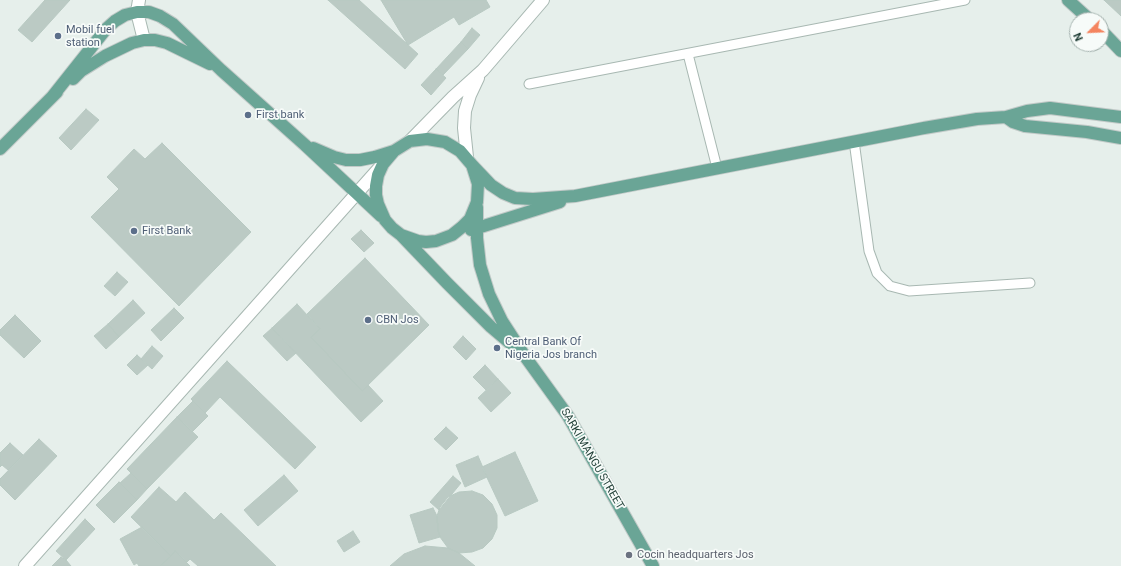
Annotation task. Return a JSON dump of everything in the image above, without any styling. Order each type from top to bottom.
[{"type":"main road","points":[[1068,0],[1081,12]]},
{"type":"main road","points":[[52,97],[106,29],[115,21],[138,6],[160,16],[174,24],[221,70],[386,220],[480,316],[524,355]]},
{"type":"main road","points":[[1109,37],[1121,47]]},
{"type":"main road","points":[[1109,38],[1121,51]]},
{"type":"main road","points":[[0,149],[52,97],[81,71],[105,56],[132,43],[144,40],[154,40],[167,43],[221,70]]},
{"type":"main road","points":[[401,235],[418,241],[436,241],[575,196],[854,141],[977,119],[1006,117],[1022,112],[1050,108],[1121,117]]},
{"type":"main road","points":[[1006,117],[1013,122],[1025,126],[1087,132],[1121,138]]},
{"type":"main road","points":[[305,145],[334,157],[346,160],[368,158],[394,151],[410,142],[427,139],[445,142],[460,151],[491,185],[503,193],[515,198],[533,199],[575,196]]},
{"type":"main road","points":[[386,220],[378,204],[376,195],[378,175],[383,164],[394,151]]},
{"type":"main road","points":[[469,161],[478,184],[477,238],[480,265],[489,294],[502,321],[524,355]]},
{"type":"main road","points":[[452,235],[470,219],[477,202]]},
{"type":"main road","name":"SARKI MANGU STREET","points":[[524,355],[568,416],[653,566]]},
{"type":"street","points":[[410,142],[483,70],[543,0]]},
{"type":"street","points":[[138,6],[144,40]]},
{"type":"street","points":[[469,161],[464,128],[465,111],[470,95],[483,70]]},
{"type":"street","points":[[25,566],[383,164]]},
{"type":"lane","points":[[529,84],[965,0]]},
{"type":"lane","points":[[688,54],[717,168]]},
{"type":"lane","points":[[854,141],[869,251],[877,274],[890,286],[909,291],[1030,283]]},
{"type":"building","points":[[45,0],[70,0],[32,42],[18,30]]},
{"type":"building","points":[[328,0],[359,0],[418,54],[405,69]]},
{"type":"building","points":[[381,0],[486,0],[490,7],[459,25],[454,17],[408,45]]},
{"type":"building","points":[[1104,0],[1121,0],[1121,16]]},
{"type":"building","points":[[472,28],[480,35],[468,49],[461,42]]},
{"type":"building","points":[[461,42],[468,49],[443,75],[436,69]]},
{"type":"building","points":[[436,69],[446,78],[431,95],[421,85]]},
{"type":"building","points":[[86,109],[99,120],[71,150],[59,138]]},
{"type":"building","points":[[162,143],[251,232],[179,306],[91,217],[119,189],[107,177],[134,149],[145,159]]},
{"type":"building","points":[[361,230],[374,243],[364,252],[351,239]]},
{"type":"building","name":"CBN Jos","points":[[365,258],[429,325],[362,391],[311,337],[320,329],[307,314]]},
{"type":"building","points":[[117,272],[128,282],[115,296],[104,286]]},
{"type":"building","points":[[133,300],[145,313],[119,337],[108,324]]},
{"type":"building","points":[[297,304],[320,329],[311,337],[362,391],[368,385],[383,401],[361,422],[272,328]]},
{"type":"building","points":[[174,308],[184,318],[161,341],[151,330]]},
{"type":"building","points":[[15,315],[41,341],[24,358],[0,335],[0,330]]},
{"type":"building","points":[[108,324],[119,337],[106,349],[94,336]]},
{"type":"building","points":[[272,328],[296,353],[287,361],[263,336]]},
{"type":"building","points":[[463,336],[476,349],[466,360],[453,347]]},
{"type":"building","points":[[152,346],[163,356],[152,369],[141,359]]},
{"type":"building","points":[[137,355],[148,365],[137,375],[127,365]]},
{"type":"building","points":[[227,361],[316,447],[295,469],[220,397],[205,413],[191,399]]},
{"type":"building","points":[[485,365],[498,379],[486,390],[473,377]]},
{"type":"building","points":[[498,379],[511,393],[491,412],[478,398]]},
{"type":"building","points":[[193,401],[208,416],[192,432],[177,417]]},
{"type":"building","points":[[177,417],[198,437],[147,489],[127,469]]},
{"type":"building","points":[[446,427],[458,438],[446,450],[434,439]]},
{"type":"building","points":[[39,439],[57,456],[15,500],[0,485],[0,479]]},
{"type":"building","points":[[10,443],[23,455],[8,470],[2,465],[0,467],[0,453]]},
{"type":"building","points":[[515,452],[538,501],[505,516],[482,467]]},
{"type":"building","points":[[478,456],[487,477],[465,487],[456,465]]},
{"type":"building","points":[[131,473],[147,489],[137,500],[120,483]]},
{"type":"building","points":[[284,475],[298,491],[258,526],[244,510]]},
{"type":"building","points":[[453,476],[461,483],[439,510],[430,502]]},
{"type":"building","points":[[119,482],[137,500],[114,523],[96,505]]},
{"type":"building","points":[[159,487],[176,502],[185,492],[214,520],[221,513],[276,566],[198,566],[190,559],[187,562],[175,551],[171,556],[131,517]]},
{"type":"building","points":[[472,491],[483,495],[492,504],[497,515],[497,528],[492,539],[483,548],[472,552],[459,553],[448,548],[440,537],[437,516],[440,507],[448,497],[459,492]]},
{"type":"building","points":[[433,508],[437,516],[440,537],[419,543],[410,515]]},
{"type":"building","points":[[85,519],[95,529],[66,560],[56,551]]},
{"type":"building","points":[[142,527],[171,556],[160,566],[139,566],[137,563],[134,565],[120,539]]},
{"type":"building","points":[[353,531],[360,542],[344,552],[337,541]]},
{"type":"building","points":[[425,546],[448,548],[459,553],[475,566],[390,566],[404,554]]},
{"type":"building","points":[[175,551],[190,566],[160,566],[171,556]]},
{"type":"building","points":[[61,557],[66,560],[71,566],[52,566]]},
{"type":"place","name":"Mobil fuel station","points":[[58,36]]},
{"type":"place","name":"First bank","points":[[248,115]]},
{"type":"place","name":"First Bank","points":[[134,231]]},
{"type":"place","name":"CBN Jos","points":[[368,320]]},
{"type":"place","name":"Central Bank Of Nigeria Jos branch","points":[[497,348]]},
{"type":"place","name":"Cocin headquarters Jos","points":[[629,555]]}]
